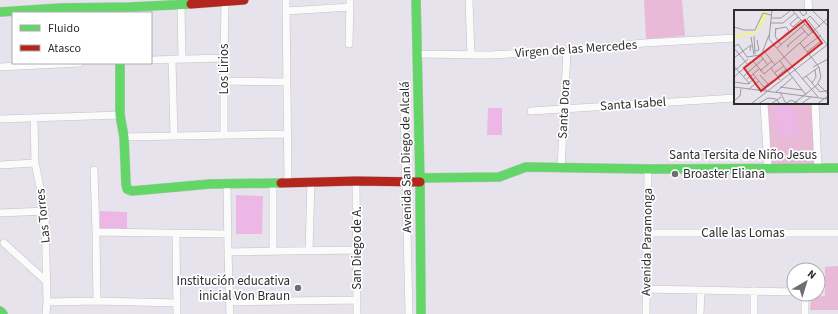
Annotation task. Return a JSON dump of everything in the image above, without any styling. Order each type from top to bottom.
[{"type":"street","points":[[0,12],[61,4],[120,10],[244,0]]},
{"type":"street","points":[[286,0],[288,182]]},
{"type":"street","name":"Avenida San Diego de Alcalá","points":[[416,0],[421,314]]},
{"type":"street","points":[[471,55],[469,0],[476,0]]},
{"type":"street","points":[[808,0],[809,10]]},
{"type":"street","name":"Los Lirios","points":[[224,135],[224,58],[229,1]]},
{"type":"street","points":[[182,4],[182,59]]},
{"type":"street","points":[[286,12],[350,4],[349,44]]},
{"type":"street","name":"Virgen de las Mercedes","points":[[417,54],[490,55],[567,51],[734,38]]},
{"type":"street","name":"Santa Dora","points":[[561,168],[567,51]]},
{"type":"street","points":[[152,60],[224,58]]},
{"type":"street","points":[[172,59],[174,136]]},
{"type":"street","points":[[0,67],[59,64]]},
{"type":"street","points":[[120,64],[120,115],[124,137],[288,134]]},
{"type":"street","points":[[224,81],[287,82]]},
{"type":"street","name":"Santa Isabel","points":[[531,111],[734,98]]},
{"type":"street","name":"Avenida San Diego de Alcalá","points":[[404,104],[409,314]]},
{"type":"street","points":[[764,104],[768,168]]},
{"type":"street","points":[[815,104],[818,168]]},
{"type":"street","points":[[0,119],[120,115]]},
{"type":"street","name":"Las Torres","points":[[34,119],[35,163],[45,211],[46,314]]},
{"type":"street","name":"Santa Tersita de Niño Jesus","points":[[124,137],[126,184],[128,189],[132,191],[210,184],[356,181],[406,182],[420,180],[499,177],[526,167],[648,169],[838,168]]},
{"type":"street","points":[[405,143],[419,143]]},
{"type":"street","points":[[0,165],[35,163]]},
{"type":"street","name":"Avenida Paramonga","points":[[646,314],[648,169]]},
{"type":"street","points":[[94,170],[97,301]]},
{"type":"street","name":"San Diego de A.","points":[[356,181],[357,314]]},
{"type":"street","points":[[273,182],[273,251]]},
{"type":"street","points":[[309,251],[311,182]]},
{"type":"street","points":[[227,184],[230,314]]},
{"type":"street","points":[[0,213],[45,211]]},
{"type":"street","points":[[96,232],[228,234]]},
{"type":"street","name":"Calle las Lomas","points":[[648,233],[838,234]]},
{"type":"street","points":[[176,234],[177,314]]},
{"type":"street","points":[[4,243],[46,282]]},
{"type":"street","points":[[228,252],[356,250]]},
{"type":"street","points":[[647,289],[786,292]]},
{"type":"street","points":[[700,314],[701,290]]},
{"type":"street","points":[[754,291],[754,314]]},
{"type":"street","points":[[230,302],[357,300]]},
{"type":"street","points":[[47,302],[97,301],[177,303]]},
{"type":"street","points":[[805,302],[805,314]]},
{"type":"street","points":[[0,311],[3,314]]},
{"type":"shaded area","points":[[644,0],[682,0],[685,36],[646,39]]},
{"type":"shaded area","points":[[767,104],[812,104],[815,164],[771,165]]},
{"type":"shaded area","points":[[795,104],[798,135],[779,136],[777,106]]},
{"type":"shaded area","points":[[488,108],[502,108],[502,135],[487,135]]},
{"type":"shaded area","points":[[236,195],[263,196],[262,234],[236,234]]},
{"type":"shaded area","points":[[100,211],[127,212],[127,229],[100,228]]},
{"type":"shaded area","points":[[838,266],[838,310],[810,310],[811,302],[826,302],[826,267]]},
{"type":"traffic: fast","points":[[416,0],[421,314]]},
{"type":"traffic: fast","points":[[0,12],[61,8],[191,4]]},
{"type":"traffic: fast","points":[[120,64],[120,115],[124,137],[127,189],[132,191],[210,184],[281,183]]},
{"type":"traffic: fast","points":[[420,178],[499,177],[526,167],[648,169],[838,168]]},
{"type":"traffic: fast","points":[[0,311],[3,314]]},
{"type":"traffic: jam","points":[[191,4],[244,0]]},
{"type":"traffic: jam","points":[[281,183],[356,181],[420,182]]},
{"type":"place","name":"Broaster Eliana","points":[[675,174]]},
{"type":"place","name":"Institución educativa inicial Von Braun","points":[[298,288]]}]
